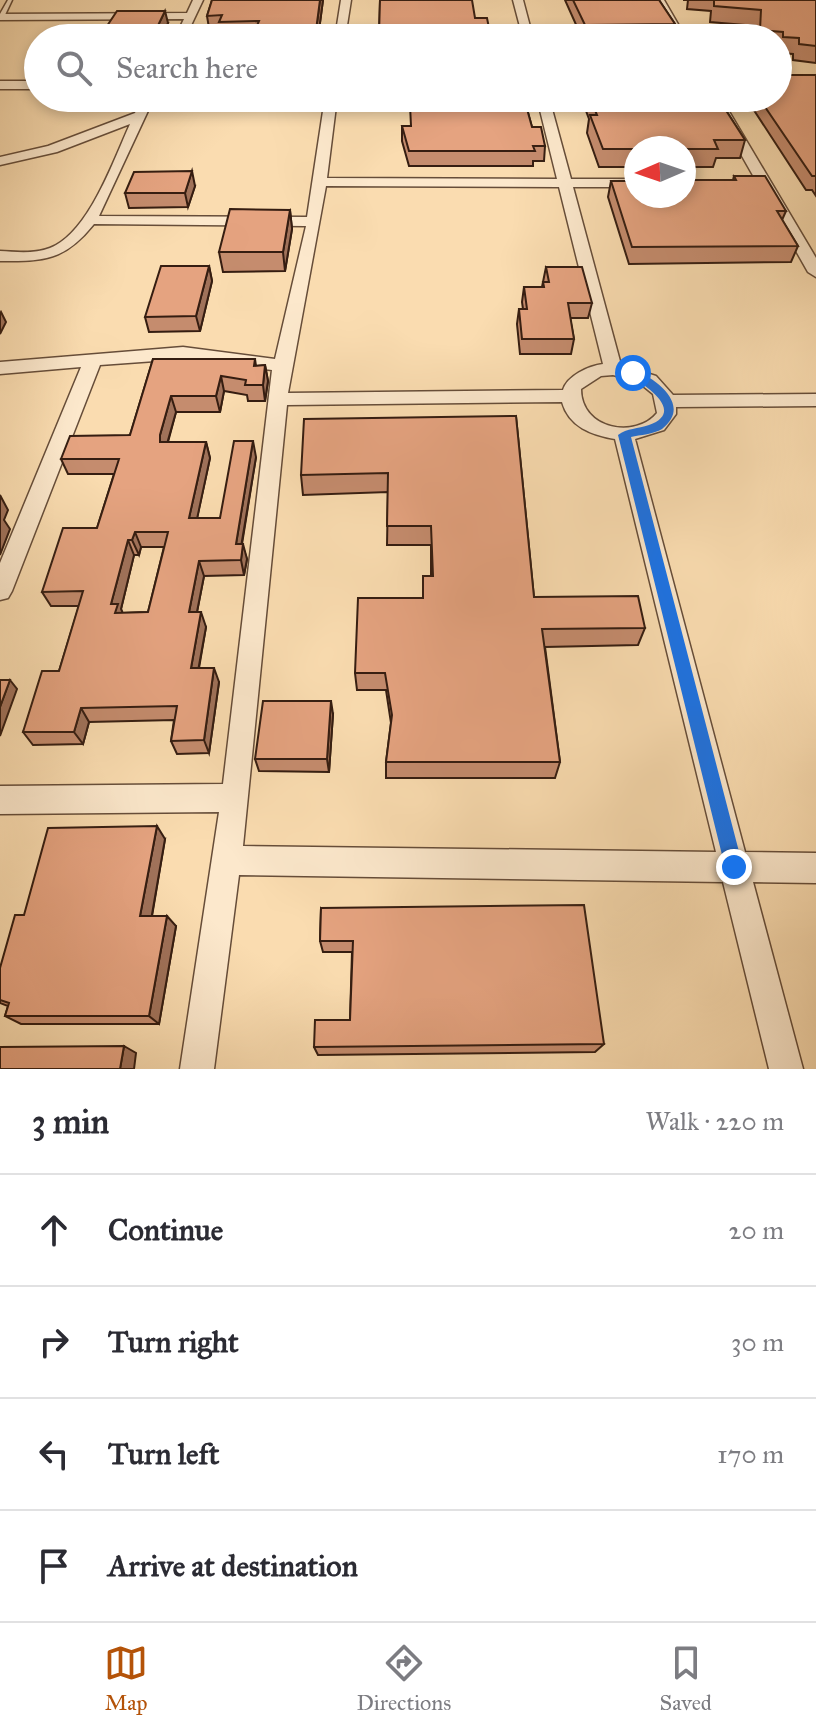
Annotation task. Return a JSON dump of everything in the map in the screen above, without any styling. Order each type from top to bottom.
[{"type":"street","points":[[186,24],[198,0]]},
{"type":"street","points":[[342,24],[346,0]]},
{"type":"street","points":[[518,0],[524,24]]},
{"type":"street","points":[[659,0],[673,24]]},
{"type":"street","points":[[0,17],[190,16]]},
{"type":"street","points":[[0,85],[24,85]]},
{"type":"street","points":[[0,256],[52,253],[62,249],[90,220],[141,112]]},
{"type":"street","points":[[197,1069],[235,798],[281,399],[282,366],[314,222],[329,112]]},
{"type":"street","points":[[547,112],[613,369]]},
{"type":"street","points":[[723,112],[816,272]]},
{"type":"street","points":[[0,161],[80,140],[139,116]]},
{"type":"street","points":[[80,140],[123,150]]},
{"type":"street","points":[[747,181],[763,181]]},
{"type":"street","points":[[320,182],[624,183]]},
{"type":"street","points":[[90,220],[314,222]]},
{"type":"street","points":[[0,368],[92,363],[183,353],[220,355],[282,366]]},
{"type":"street","points":[[0,591],[92,363]]},
{"type":"street","points":[[613,369],[650,381],[662,391],[666,416],[657,427],[624,435],[602,431],[584,422],[573,411],[569,396],[580,377],[613,369]]},
{"type":"street","points":[[281,399],[569,396]]},
{"type":"street","points":[[666,401],[816,400]]},
{"type":"street","points":[[624,435],[786,1069]]},
{"type":"street","points":[[0,800],[235,798]]},
{"type":"street","points":[[226,860],[816,868]]},
{"type":"lane","points":[[0,17],[10,0]]},
{"type":"building","points":[[212,0],[320,0],[317,24],[219,22],[222,15],[207,16]]},
{"type":"building","points":[[380,0],[472,0],[475,18],[487,18],[488,24],[379,24]]},
{"type":"building","points":[[573,0],[659,0],[675,24],[585,24]]},
{"type":"building","points":[[714,0],[816,0],[816,46],[799,44],[799,38],[792,38],[792,24],[760,24],[761,10],[714,6]]},
{"type":"building","points":[[117,11],[165,11],[159,24],[108,24]]},
{"type":"building","points":[[792,75],[816,75],[816,176],[812,176],[769,112],[792,112]]},
{"type":"building","points":[[410,112],[528,112],[532,127],[541,127],[545,146],[533,146],[535,151],[409,151],[402,126],[411,126]]},
{"type":"building","points":[[596,112],[727,112],[745,140],[714,140],[718,149],[696,149],[696,136],[624,136],[624,149],[603,149],[590,115],[597,115]]},
{"type":"building","points":[[192,171],[185,193],[125,193],[134,172]]},
{"type":"building","points":[[734,176],[765,176],[786,211],[777,211],[798,246],[632,247],[611,181],[624,181],[624,208],[696,208],[696,180],[736,180]]},
{"type":"building","points":[[230,209],[290,210],[283,252],[219,252]]},
{"type":"building","points":[[161,266],[209,266],[196,316],[145,317]]},
{"type":"building","points":[[546,267],[582,267],[592,303],[568,303],[574,339],[522,339],[519,309],[527,309],[524,287],[544,287],[543,282],[549,282]]},
{"type":"building","points":[[153,359],[255,359],[254,366],[265,365],[263,385],[245,385],[246,380],[221,376],[216,396],[171,396],[160,435],[160,442],[206,442],[189,518],[220,518],[234,441],[253,441],[236,544],[243,544],[241,560],[199,561],[189,612],[201,612],[191,668],[214,668],[204,740],[171,741],[177,706],[81,708],[74,732],[23,732],[42,671],[59,671],[83,591],[42,592],[63,528],[97,528],[119,459],[61,459],[70,436],[130,435]],"holes":[[[135,532],[168,532],[148,612],[115,613],[118,604],[111,604],[128,540],[132,540]]]},
{"type":"building","points":[[516,416],[534,597],[638,596],[645,628],[542,629],[560,762],[386,762],[392,715],[385,673],[355,673],[358,598],[423,598],[423,576],[433,576],[431,526],[387,526],[388,473],[301,475],[304,419]]},
{"type":"building","points":[[0,680],[10,680],[0,707]]},
{"type":"building","points":[[263,701],[331,701],[327,759],[255,759]]},
{"type":"building","points":[[157,826],[140,916],[167,916],[149,1016],[5,1016],[9,1003],[0,1000],[0,968],[15,915],[24,915],[48,828]]},
{"type":"building","points":[[584,905],[604,1044],[314,1047],[315,1020],[350,1020],[353,941],[320,941],[321,908]]},
{"type":"building","points":[[124,1046],[120,1069],[0,1069],[0,1047]]},
{"type":"route","points":[[633,373],[662,391],[668,405],[666,416],[657,427],[624,435],[734,867]]}]
